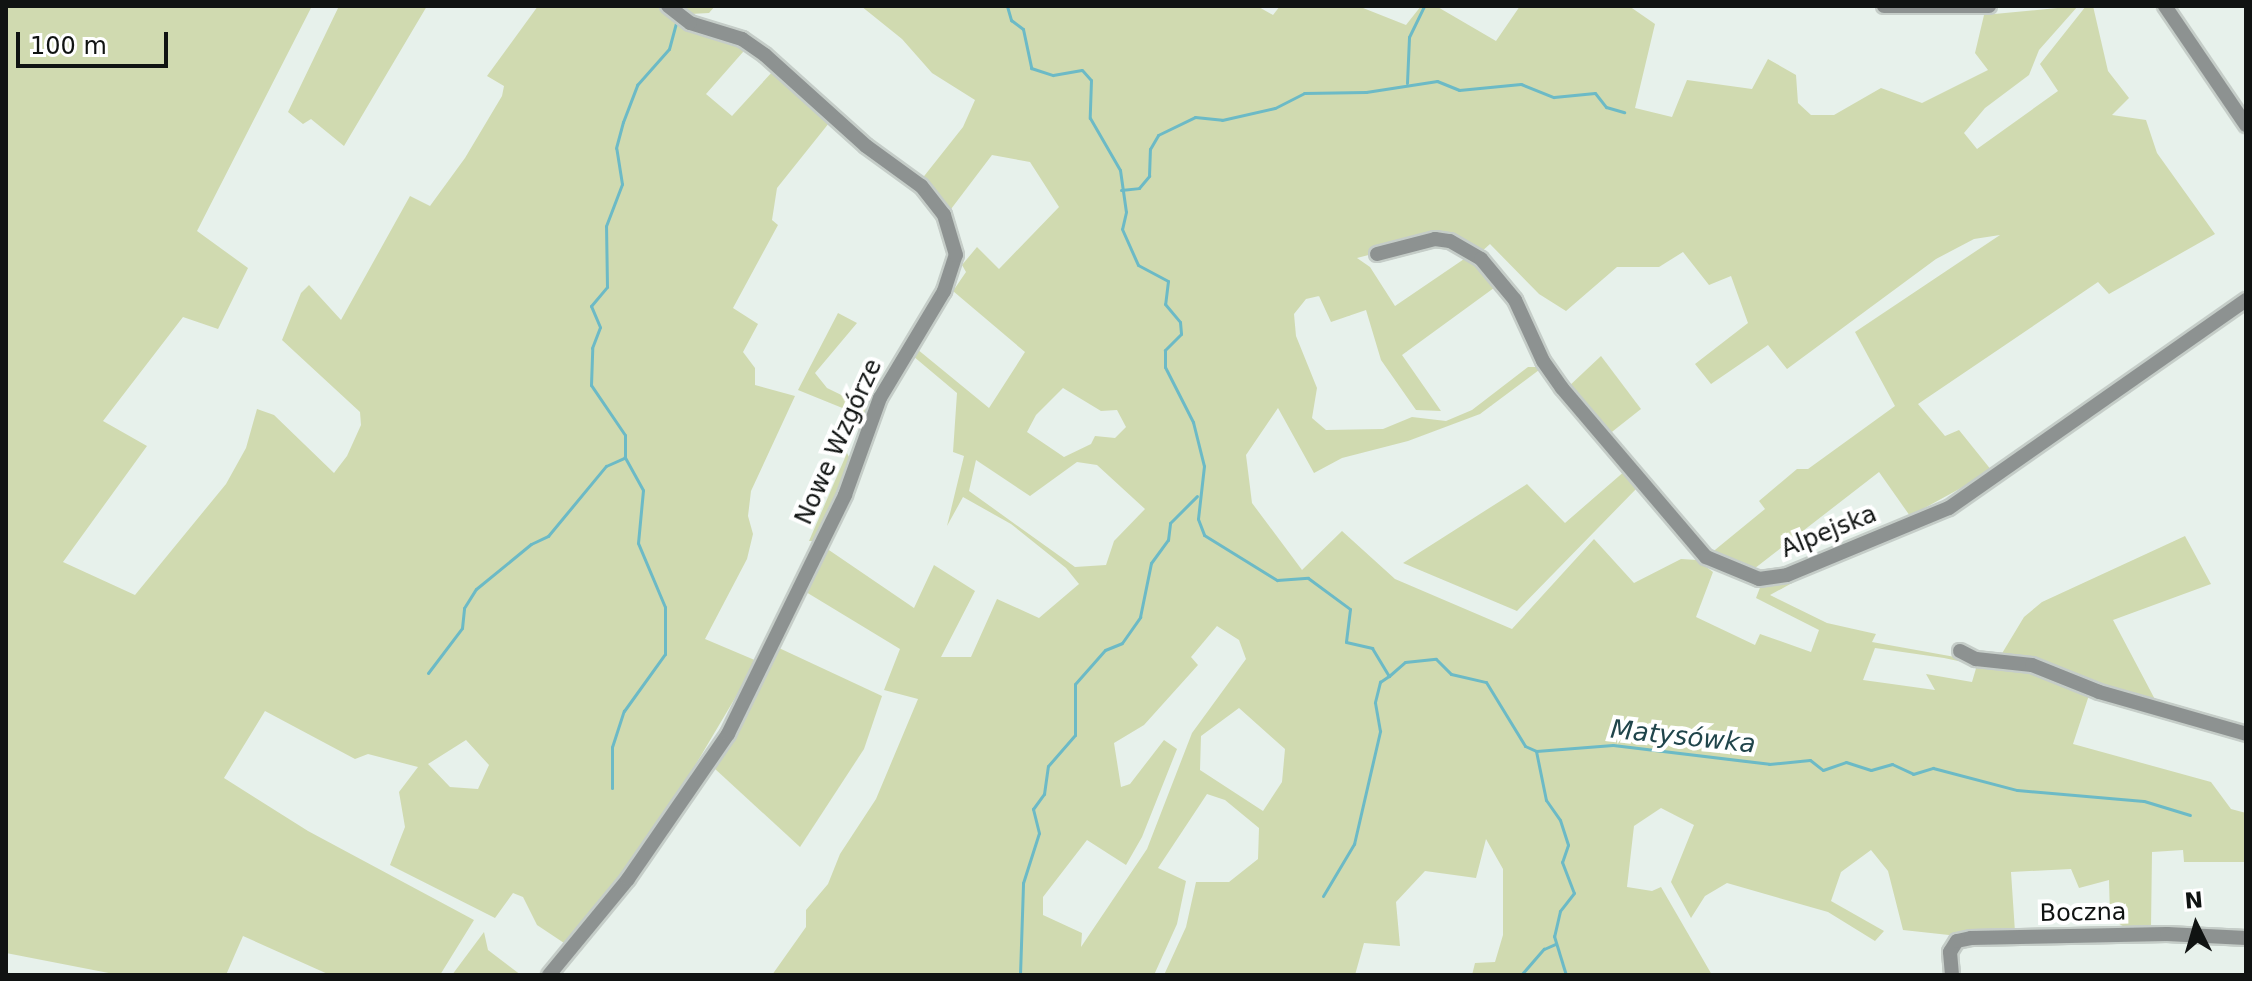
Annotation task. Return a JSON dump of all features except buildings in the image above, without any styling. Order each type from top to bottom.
[{"type":"street","name":"Nowe Wzgórze","points":[[549,975],[628,879],[728,734],[845,495],[880,398],[944,291],[956,255],[944,215],[921,186],[866,146],[765,55],[742,39],[690,23],[668,6]]},
{"type":"street","points":[[1884,6],[1989,6]]},
{"type":"street","points":[[2165,6],[2246,125]]},
{"type":"street","name":"Alpejska","points":[[1377,254],[1435,239],[1450,241],[1481,259],[1515,300],[1543,361],[1562,388],[1706,557],[1759,579],[1787,575],[1961,501],[2246,300]]},
{"type":"street","points":[[1960,651],[1976,659],[2032,665],[2099,692],[2246,734]]},
{"type":"street","name":"Boczna","points":[[1952,975],[1950,952],[1957,941],[1971,938],[2167,934],[2246,938]]},
{"type":"green space","points":[[6,6],[312,6],[197,231],[248,268],[218,329],[183,317],[103,421],[147,446],[63,562],[135,595],[226,484],[246,448],[257,409],[274,415],[334,473],[347,456],[361,425],[360,412],[282,340],[301,293],[309,285],[341,320],[410,196],[430,206],[465,158],[502,96],[504,86],[487,76],[538,6],[715,6],[709,13],[690,14],[684,30],[741,42],[743,52],[706,94],[732,116],[773,71],[829,123],[777,188],[772,220],[778,225],[733,308],[758,324],[743,352],[755,368],[755,385],[795,396],[751,491],[748,516],[753,534],[747,559],[705,639],[757,661],[664,818],[567,945],[537,925],[523,897],[513,893],[495,918],[390,865],[405,827],[399,792],[418,767],[368,754],[355,759],[265,711],[224,778],[308,831],[474,920],[440,975],[330,975],[243,936],[226,975],[119,975],[6,953]],"holes":[[[466,740],[489,765],[478,789],[450,787],[428,764]]]},
{"type":"green space","points":[[339,6],[427,6],[344,146],[311,119],[303,124],[288,112]]},
{"type":"green space","points":[[861,6],[1257,6],[1273,15],[1280,6],[1358,6],[1406,25],[1421,6],[1436,6],[1496,41],[1520,6],[1629,6],[1655,24],[1635,108],[1672,117],[1687,80],[1752,89],[1768,59],[1796,75],[1798,103],[1811,115],[1834,115],[1881,88],[1922,103],[1988,70],[1975,53],[1984,15],[2078,6],[2039,50],[2029,75],[1985,108],[1964,133],[1977,149],[2058,91],[2040,64],[2086,6],[2093,6],[2108,71],[2129,98],[2112,115],[2146,120],[2157,153],[2215,234],[2109,294],[2098,282],[1918,404],[1945,436],[1959,430],[1992,471],[1910,516],[1879,472],[1750,572],[1710,554],[1765,509],[1759,501],[1797,469],[1808,469],[1895,406],[1855,332],[2000,235],[1974,239],[1936,259],[1787,369],[1768,345],[1711,384],[1695,364],[1748,323],[1731,276],[1709,285],[1683,252],[1659,267],[1617,267],[1566,311],[1539,294],[1490,244],[1480,253],[1453,233],[1357,258],[1370,267],[1395,306],[1467,257],[1498,285],[1402,355],[1441,411],[1416,410],[1381,360],[1366,310],[1331,322],[1319,296],[1306,299],[1294,314],[1296,336],[1317,388],[1312,418],[1326,430],[1383,429],[1412,417],[1446,421],[1472,410],[1528,367],[1543,367],[1480,414],[1408,441],[1342,458],[1314,473],[1278,408],[1246,455],[1252,503],[1302,570],[1342,531],[1395,579],[1512,629],[1594,539],[1634,583],[1681,559],[1697,560],[1713,572],[1696,617],[1755,645],[1760,634],[1811,652],[1819,630],[1756,598],[1761,585],[1803,577],[1770,595],[1827,623],[1876,634],[1872,642],[2038,672],[2090,692],[2073,744],[2211,782],[2231,809],[2246,813],[2246,862],[2184,862],[2183,850],[2152,852],[2151,928],[2129,930],[2110,918],[2109,880],[2079,888],[2071,869],[2011,872],[2015,932],[1949,935],[1903,930],[1888,871],[1871,850],[1841,872],[1831,901],[1884,931],[1875,941],[1828,912],[1727,883],[1705,896],[1691,918],[1671,882],[1694,825],[1661,808],[1634,826],[1627,887],[1652,891],[1661,887],[1712,975],[1472,975],[1475,963],[1495,962],[1503,935],[1503,869],[1486,839],[1476,878],[1425,871],[1396,902],[1400,946],[1364,943],[1355,975],[1164,975],[1186,927],[1196,882],[1229,882],[1258,859],[1259,828],[1225,800],[1207,794],[1158,868],[1186,881],[1177,924],[1154,975],[772,975],[806,927],[806,910],[828,884],[840,854],[876,799],[918,699],[884,690],[900,649],[806,592],[823,546],[914,608],[934,565],[975,591],[941,657],[971,657],[997,599],[1039,618],[1079,584],[1066,568],[1011,524],[963,497],[947,526],[964,456],[953,452],[957,393],[913,356],[917,349],[989,408],[1025,352],[953,291],[966,272],[962,265],[977,247],[999,269],[1059,207],[1030,162],[992,155],[948,213],[921,180],[963,127],[975,100],[932,73],[902,39]],"holes":[[[1063,388],[1101,411],[1117,410],[1126,427],[1115,438],[1095,436],[1091,444],[1064,457],[1027,432],[1036,415]],[[976,460],[1030,496],[1077,462],[1097,465],[1145,509],[1114,541],[1106,565],[1075,567],[969,491]],[[1217,626],[1239,640],[1246,659],[1192,733],[1147,849],[1081,947],[1082,933],[1043,915],[1043,897],[1087,840],[1126,865],[1142,837],[1177,749],[1164,740],[1130,784],[1121,787],[1114,743],[1144,725],[1198,665],[1191,657]],[[1875,648],[1977,665],[1972,682],[1926,674],[1935,690],[1863,680]],[[1239,708],[1285,749],[1282,782],[1263,811],[1200,770],[1201,736]]]},
{"type":"green space","points":[[838,313],[857,323],[815,373],[827,388],[868,408],[867,418],[798,390]]},
{"type":"green space","points":[[1601,356],[1641,409],[1608,435],[1567,388]]},
{"type":"green space","points":[[847,453],[852,463],[844,488],[815,541],[809,541]]},
{"type":"green space","points":[[1626,470],[1638,487],[1517,611],[1403,563],[1527,484],[1565,523]]},
{"type":"green space","points":[[2185,536],[2211,584],[2113,620],[2159,707],[1998,660],[2024,617],[2042,602]]},
{"type":"green space","points":[[779,648],[882,696],[864,749],[800,847],[714,768]]},
{"type":"green space","points":[[484,932],[488,950],[521,975],[452,975]]},
{"type":"waterway","name":"Matysówka","points":[[1007,6],[1011,20],[1023,29],[1031,68],[1053,75],[1082,70],[1091,80],[1090,118],[1120,170],[1126,212],[1122,229],[1138,265],[1168,281],[1165,304],[1180,322],[1181,334],[1165,350],[1165,367],[1193,422],[1204,466],[1198,519],[1204,535],[1277,580],[1308,578],[1350,609],[1346,642],[1372,648],[1389,676],[1405,662],[1436,659],[1451,674],[1486,682],[1525,746],[1536,751],[1613,745],[1769,764],[1810,760],[1823,770],[1846,762],[1871,770],[1892,764],[1913,774],[1933,768],[2017,790],[2144,801],[2190,815]]},
{"type":"waterway","points":[[1407,83],[1409,37],[1424,6]]},
{"type":"waterway","points":[[612,788],[612,747],[624,711],[665,654],[665,607],[638,543],[643,490],[625,457],[625,435],[591,385],[592,348],[600,327],[591,306],[607,287],[606,226],[622,184],[616,148],[623,122],[637,85],[669,49],[677,19]]},
{"type":"waterway","points":[[1121,190],[1139,188],[1149,176],[1150,149],[1158,135],[1195,117],[1222,120],[1275,108],[1304,93],[1366,92],[1437,81],[1459,90],[1521,84],[1554,97],[1595,93],[1606,107],[1624,112]]},
{"type":"waterway","points":[[428,673],[462,628],[464,608],[476,589],[531,544],[548,536],[606,466],[624,458]]},
{"type":"waterway","points":[[1020,975],[1023,883],[1039,833],[1033,809],[1044,794],[1048,766],[1075,735],[1075,684],[1105,650],[1122,643],[1140,617],[1151,563],[1168,540],[1170,523],[1197,496]]},
{"type":"waterway","points":[[1323,896],[1354,844],[1380,731],[1375,702],[1380,682],[1389,676]]},
{"type":"waterway","points":[[1536,751],[1546,800],[1560,820],[1568,845],[1562,862],[1574,893],[1560,911],[1554,936],[1566,975]]},
{"type":"waterway","points":[[1521,975],[1544,949],[1555,944]]}]
